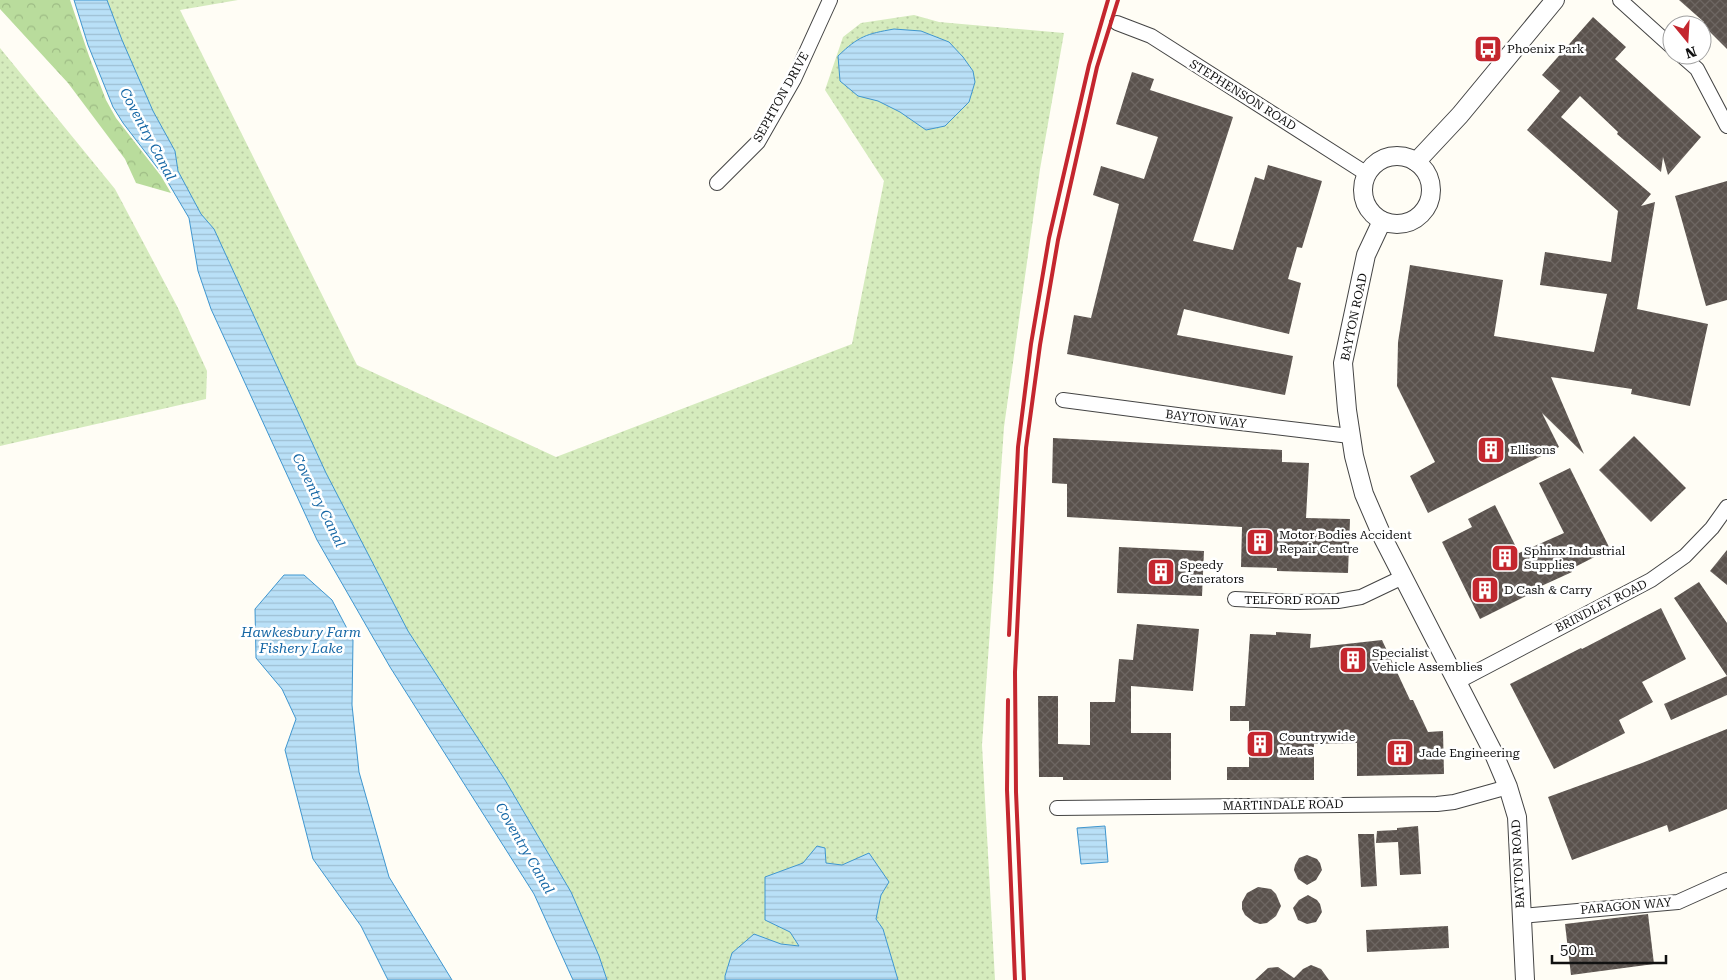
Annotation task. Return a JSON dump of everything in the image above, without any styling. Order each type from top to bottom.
[{"type":"street","name":"SEPHTON DRIVE","points":[[717,183],[758,142],[794,79],[830,0]]},
{"type":"street","points":[[1416,162],[1460,115],[1555,0]]},
{"type":"street","points":[[1620,0],[1662,38]]},
{"type":"street","name":"STEPHENSON ROAD","points":[[1117,23],[1151,36],[1366,174]]},
{"type":"street","points":[[1692,65],[1697,69],[1727,126]]},
{"type":"street","points":[[1389,156],[1403,156],[1416,162],[1425,170],[1430,180],[1429,202],[1423,212],[1414,220],[1404,224],[1392,224],[1382,221],[1368,209],[1364,200],[1362,191],[1366,174],[1376,163],[1389,156]]},
{"type":"street","name":"BAYTON ROAD","points":[[1382,221],[1366,255],[1343,362],[1350,436],[1364,494],[1383,538],[1494,754],[1508,787],[1517,817],[1525,980]]},
{"type":"street","name":"BAYTON WAY","points":[[1063,400],[1350,436]]},
{"type":"street","name":"BRINDLEY ROAD","points":[[1457,682],[1651,580],[1685,556],[1712,528],[1727,507]]},
{"type":"street","name":"TELFORD ROAD","points":[[1235,599],[1338,602],[1362,597],[1403,577]]},
{"type":"street","name":"MARTINDALE ROAD","points":[[1057,808],[1437,804],[1454,802],[1508,787]]},
{"type":"street","name":"PARAGON WAY","points":[[1521,916],[1678,902],[1727,880]]},
{"type":"green space","points":[[0,0],[70,0],[106,100],[116,118],[161,176],[171,193],[136,183],[125,159],[68,83],[0,9]]},
{"type":"green space","points":[[88,0],[238,0],[180,10],[357,365],[556,457],[852,344],[884,181],[825,90],[843,37],[861,23],[914,15],[939,22],[1064,33],[1040,169],[1004,427],[982,745],[995,980],[589,980],[488,784],[215,271]]},
{"type":"green space","points":[[0,48],[115,189],[178,308],[207,371],[206,399],[0,446]]},
{"type":"water","name":"Coventry Canal","points":[[74,0],[107,0],[153,111],[175,151],[178,171],[201,214],[214,229],[326,473],[408,631],[505,780],[571,892],[599,956],[607,980],[573,980],[534,894],[390,667],[317,540],[211,309],[198,271],[189,218],[166,179],[113,107],[88,45]]},
{"type":"water","points":[[894,29],[921,31],[949,42],[973,71],[975,82],[969,102],[945,126],[926,130],[900,112],[878,101],[858,96],[840,81],[838,56],[863,37]]},
{"type":"water","name":"Hawkesbury Farm Fishery Lake","points":[[284,575],[304,575],[332,600],[353,640],[352,705],[359,772],[389,877],[452,980],[388,980],[361,926],[313,859],[285,750],[296,719],[282,689],[256,658],[255,609]]},
{"type":"water","points":[[1105,826],[1108,862],[1081,864],[1077,828]]},
{"type":"water","points":[[817,846],[825,848],[826,863],[842,865],[869,853],[889,882],[881,895],[876,919],[883,929],[898,980],[725,980],[732,953],[754,934],[781,944],[799,946],[790,932],[765,920],[765,877],[803,863]]},
{"type":"building","points":[[1679,0],[1727,0],[1727,49],[1712,34],[1712,15],[1696,15]]},
{"type":"building","points":[[1593,17],[1626,47],[1615,59],[1701,137],[1668,175],[1663,157],[1661,172],[1617,134],[1618,132],[1580,96],[1561,117],[1651,194],[1641,206],[1655,202],[1637,309],[1708,324],[1690,406],[1631,394],[1632,389],[1551,377],[1584,454],[1542,413],[1559,447],[1428,513],[1410,476],[1435,462],[1397,386],[1398,342],[1410,265],[1503,280],[1494,336],[1594,352],[1607,294],[1540,285],[1545,252],[1611,262],[1618,211],[1527,130],[1560,91],[1542,75]]},
{"type":"building","points":[[1132,72],[1154,79],[1150,90],[1233,117],[1193,241],[1233,250],[1255,177],[1264,180],[1268,165],[1322,181],[1302,248],[1297,247],[1288,279],[1301,283],[1289,334],[1184,309],[1177,335],[1293,356],[1285,395],[1067,354],[1074,315],[1091,318],[1119,204],[1093,195],[1101,166],[1144,179],[1158,137],[1116,124]]},
{"type":"building","points":[[1727,181],[1727,300],[1706,306],[1675,196]]},
{"type":"building","points":[[1634,436],[1686,488],[1651,522],[1599,470]]},
{"type":"building","points":[[1053,438],[1282,450],[1282,462],[1309,463],[1306,518],[1350,519],[1348,573],[1277,571],[1277,568],[1241,567],[1242,527],[1067,517],[1067,484],[1052,483]]},
{"type":"building","points":[[1570,468],[1610,549],[1571,569],[1572,572],[1537,588],[1538,590],[1480,619],[1442,542],[1472,527],[1468,519],[1495,505],[1519,553],[1564,533],[1539,483]]},
{"type":"building","name":"Speedy Generators","points":[[1119,547],[1204,551],[1202,596],[1117,593]]},
{"type":"building","points":[[1727,550],[1727,585],[1710,571]]},
{"type":"building","points":[[1699,582],[1727,623],[1727,676],[1674,598]]},
{"type":"building","points":[[1661,608],[1686,659],[1642,682],[1653,702],[1619,720],[1625,733],[1554,769],[1510,684]]},
{"type":"building","points":[[1137,624],[1199,629],[1193,691],[1131,686],[1131,733],[1171,733],[1171,780],[1063,780],[1063,777],[1039,777],[1038,696],[1058,696],[1058,744],[1090,745],[1090,702],[1115,702],[1119,659],[1133,660]]},
{"type":"building","points":[[1276,632],[1311,634],[1310,648],[1382,640],[1410,700],[1413,700],[1428,732],[1443,731],[1444,774],[1357,776],[1357,743],[1314,744],[1314,780],[1227,780],[1227,767],[1249,767],[1249,721],[1230,721],[1230,706],[1245,706],[1250,634],[1276,635]]},
{"type":"building","points":[[1727,676],[1727,695],[1671,720],[1664,704]]},
{"type":"building","points":[[1727,729],[1727,809],[1669,832],[1667,825],[1572,860],[1548,797],[1642,763]]},
{"type":"building","points":[[1418,826],[1421,874],[1400,875],[1398,842],[1376,843],[1377,831]]},
{"type":"building","points":[[1358,834],[1374,834],[1377,886],[1361,887]]},
{"type":"building","points":[[1307,855],[1317,859],[1322,870],[1316,880],[1307,885],[1298,879],[1294,870],[1299,858]]},
{"type":"building","points":[[1258,887],[1271,889],[1276,894],[1281,906],[1276,916],[1267,923],[1260,924],[1254,922],[1245,915],[1242,909],[1242,902],[1247,893]]},
{"type":"building","points":[[1308,895],[1317,900],[1322,912],[1316,922],[1307,924],[1298,920],[1293,908],[1299,900]]},
{"type":"building","points":[[1648,914],[1654,964],[1571,975],[1565,924]]},
{"type":"building","points":[[1448,926],[1449,948],[1367,952],[1366,930]]},
{"type":"building","points":[[1311,965],[1321,969],[1329,980],[1255,980],[1268,968],[1278,967],[1294,978],[1303,969]]},
{"type":"railway","points":[[1009,635],[1018,447],[1031,344],[1049,238],[1089,65],[1108,0]]},
{"type":"railway","points":[[1024,980],[1016,792],[1015,672],[1026,448],[1040,345],[1058,240],[1097,67],[1118,0]]},
{"type":"railway","points":[[1008,700],[1007,790],[1015,980]]},
{"type":"place","name":"Phoenix Park","points":[[1488,49]]},
{"type":"place","name":"Ellisons","points":[[1491,450]]},
{"type":"place","name":"Motor Bodies Accident Repair Centre","points":[[1260,542]]},
{"type":"place","name":"Sphinx Industrial Supplies","points":[[1505,558]]},
{"type":"place","name":"Speedy Generators","points":[[1161,572]]},
{"type":"place","name":"D Cash & Carry","points":[[1485,590]]},
{"type":"place","name":"Specialist Vehicle Assemblies","points":[[1353,660]]},
{"type":"place","name":"Countrywide Meats","points":[[1260,744]]},
{"type":"place","name":"Jade Engineering","points":[[1400,753]]}]
